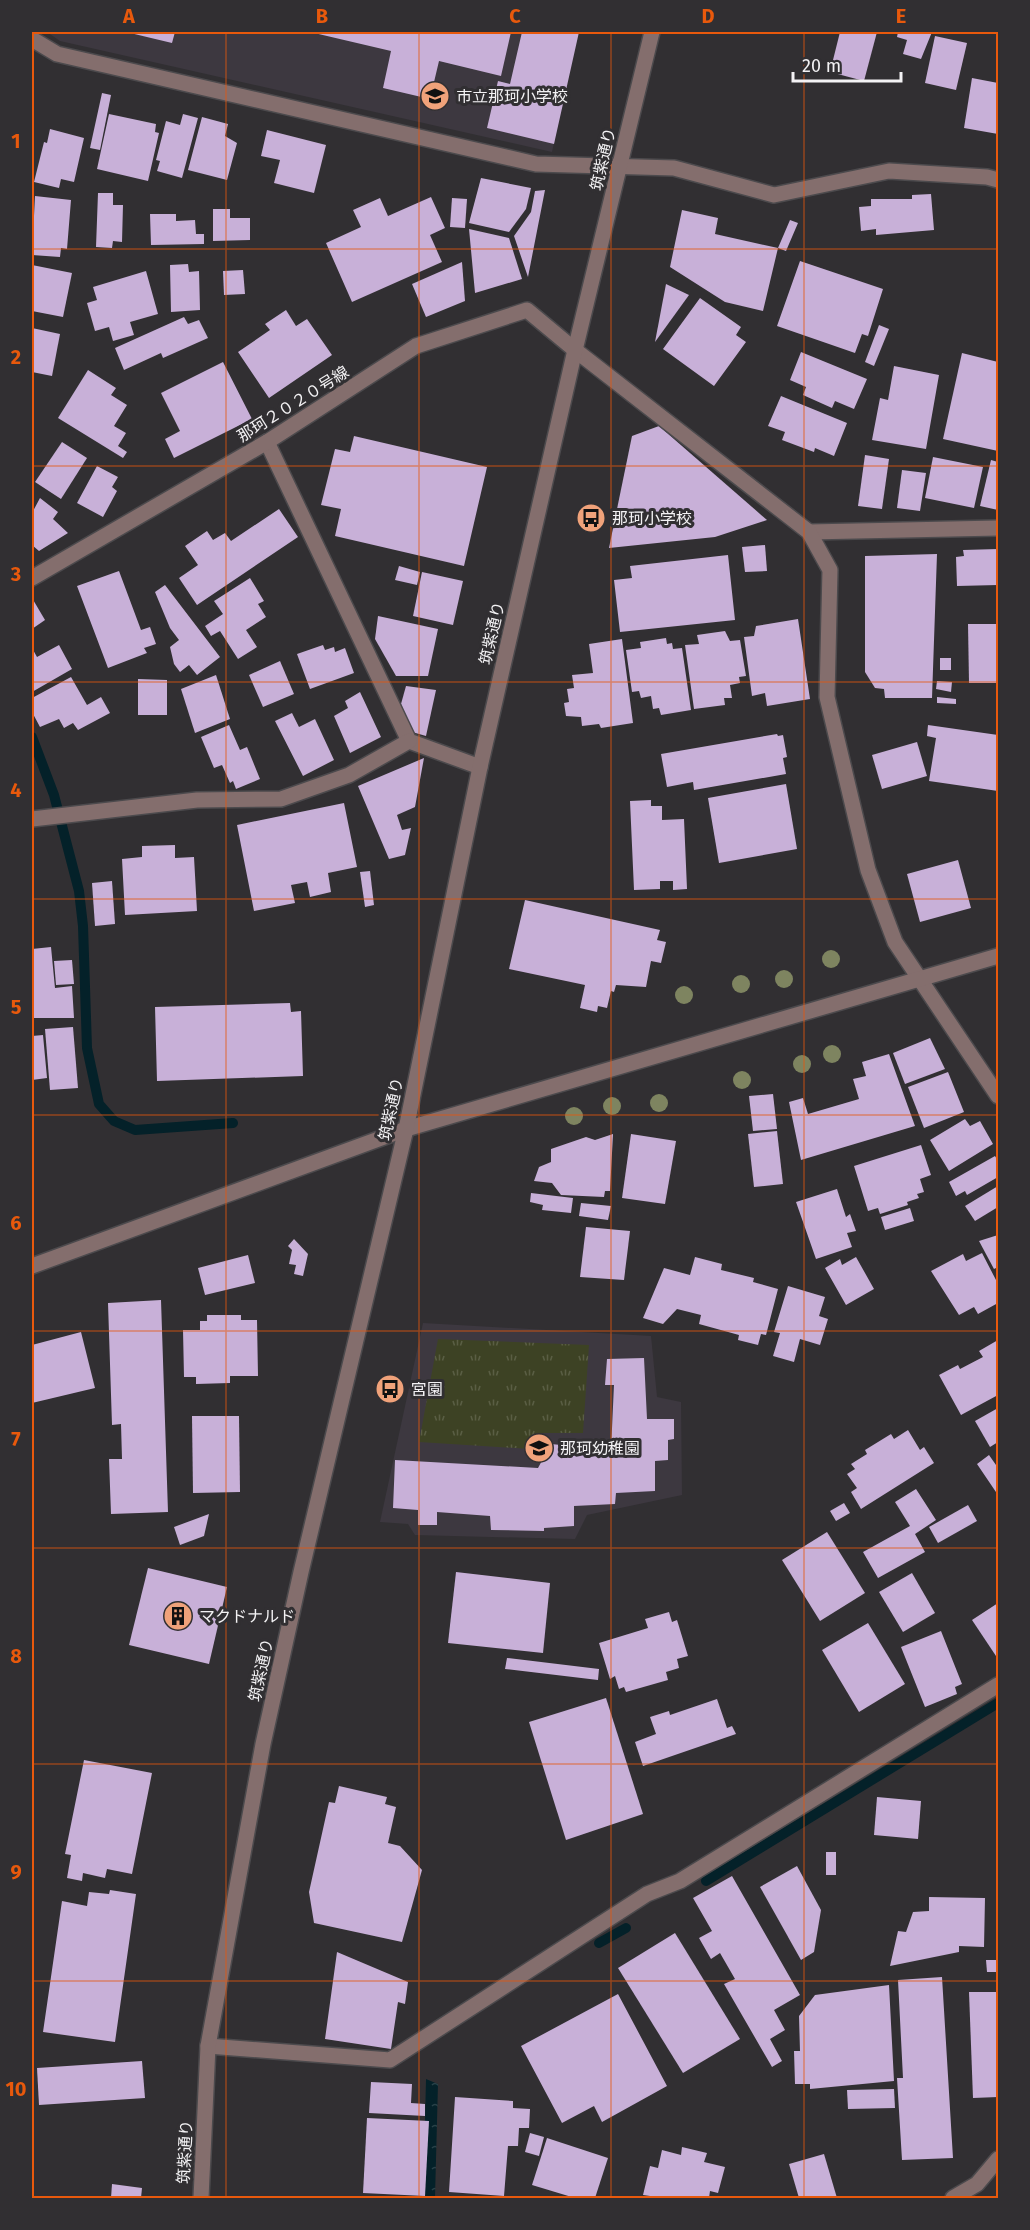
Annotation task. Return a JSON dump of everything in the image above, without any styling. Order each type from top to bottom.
[{"type":"street","name":"筑紫通り","points":[[201,2199],[208,2046],[263,1744],[303,1560],[406,1129],[480,767],[575,350],[652,32]]},
{"type":"street","points":[[32,39],[57,54],[536,164],[674,168],[774,195],[889,171],[987,177],[999,180]]},
{"type":"street","name":"那珂２０２０号線","points":[[32,578],[267,442],[416,346],[527,310],[575,350]]},
{"type":"street","points":[[575,350],[809,532],[830,570],[827,697],[868,870],[895,942],[999,1096]]},
{"type":"street","points":[[267,442],[409,741],[480,767]]},
{"type":"street","points":[[809,532],[999,528]]},
{"type":"street","points":[[32,819],[197,801],[281,798],[349,775],[409,741]]},
{"type":"street","points":[[32,1266],[406,1129],[999,956]]},
{"type":"street","points":[[208,2046],[390,2060],[648,1894],[680,1881],[999,1685]]},
{"type":"street","points":[[953,2199],[976,2184],[999,2159]]},
{"type":"shaded area","name":"市立那珂小学校","points":[[47,32],[578,32],[552,152],[60,41]]},
{"type":"shaded area","name":"那珂幼稚園","points":[[423,1323],[651,1336],[657,1397],[681,1402],[682,1495],[587,1515],[575,1539],[415,1535],[408,1524],[380,1522]]},
{"type":"green space","points":[[438,1339],[589,1345],[583,1433],[541,1433],[530,1449],[419,1442]]},
{"type":"water","points":[[426,2079],[438,2084],[435,2198],[423,2198]]},
{"type":"building","points":[[126,32],[175,32],[172,43]]},
{"type":"building","points":[[310,32],[511,32],[501,76],[439,61],[430,99],[383,88],[391,51]]},
{"type":"building","points":[[522,32],[579,32],[554,144],[487,128],[498,81],[510,84]]},
{"type":"building","points":[[840,32],[877,32],[864,81],[830,72]]},
{"type":"building","points":[[898,32],[932,32],[921,59],[903,54],[907,40],[897,37]]},
{"type":"building","points":[[935,36],[967,43],[956,90],[925,83]]},
{"type":"building","points":[[972,78],[998,83],[998,134],[964,128]]},
{"type":"building","points":[[102,93],[111,95],[100,150],[90,148]]},
{"type":"building","points":[[109,114],[156,124],[155,132],[159,133],[148,181],[97,169]]},
{"type":"building","points":[[183,114],[198,118],[182,178],[157,171],[160,161],[156,160],[166,121],[180,125]]},
{"type":"building","points":[[202,117],[228,124],[225,136],[237,143],[227,180],[188,170]]},
{"type":"building","points":[[50,129],[84,138],[74,182],[61,179],[59,188],[34,182],[44,142],[47,143]]},
{"type":"building","points":[[267,130],[326,145],[314,193],[274,183],[280,160],[261,156]]},
{"type":"building","points":[[481,178],[531,188],[526,209],[509,232],[469,223]]},
{"type":"building","points":[[545,190],[528,277],[514,236],[531,212],[535,191]]},
{"type":"building","points":[[98,193],[113,193],[113,205],[123,205],[122,242],[113,241],[112,248],[96,247]]},
{"type":"building","points":[[931,194],[934,230],[876,235],[876,229],[861,231],[859,207],[871,206],[871,199],[912,199],[912,195]]},
{"type":"building","points":[[35,196],[71,200],[67,249],[61,248],[60,257],[32,255]]},
{"type":"building","points":[[431,197],[445,228],[430,235],[442,262],[352,302],[326,243],[361,227],[353,210],[380,198],[388,216]]},
{"type":"building","points":[[452,198],[467,199],[465,228],[450,227]]},
{"type":"building","points":[[213,209],[230,209],[230,218],[250,218],[250,240],[213,241]]},
{"type":"building","points":[[682,210],[718,218],[715,234],[778,248],[763,311],[725,302],[670,267]]},
{"type":"building","points":[[150,214],[176,214],[176,221],[195,220],[196,234],[204,234],[204,244],[151,245]]},
{"type":"building","points":[[790,220],[798,223],[786,251],[778,248]]},
{"type":"building","points":[[469,229],[509,238],[522,279],[475,293]]},
{"type":"building","points":[[800,261],[883,289],[868,336],[862,334],[855,353],[777,326]]},
{"type":"building","points":[[462,262],[465,301],[426,317],[412,284]]},
{"type":"building","points":[[188,264],[189,272],[199,271],[200,310],[171,312],[170,265]]},
{"type":"building","points":[[32,265],[72,273],[63,317],[32,311]]},
{"type":"building","points":[[243,270],[245,294],[224,295],[223,271]]},
{"type":"building","points":[[146,271],[158,314],[130,322],[134,335],[113,341],[109,327],[95,331],[87,303],[97,300],[93,287]]},
{"type":"building","points":[[666,284],[689,295],[655,342]]},
{"type":"building","points":[[700,298],[741,327],[736,335],[746,342],[714,386],[663,349]]},
{"type":"building","points":[[286,310],[296,326],[307,319],[332,355],[269,398],[238,352],[270,330],[265,324]]},
{"type":"building","points":[[184,317],[188,324],[199,320],[208,338],[163,358],[161,353],[124,370],[115,348]]},
{"type":"building","points":[[879,325],[889,329],[874,366],[865,362]]},
{"type":"building","points":[[32,328],[60,334],[52,376],[32,372]]},
{"type":"building","points":[[801,352],[867,379],[854,409],[835,401],[832,408],[803,395],[806,387],[790,380]]},
{"type":"building","points":[[962,353],[998,362],[998,451],[943,439]]},
{"type":"building","points":[[223,362],[252,419],[174,458],[165,439],[180,431],[161,393]]},
{"type":"building","points":[[894,366],[939,375],[926,449],[872,440],[880,398],[888,400]]},
{"type":"building","points":[[88,370],[116,388],[111,395],[127,405],[114,426],[126,433],[118,446],[127,452],[123,458],[58,418]]},
{"type":"building","points":[[781,396],[847,423],[834,456],[815,448],[814,452],[782,440],[785,432],[768,426]]},
{"type":"building","points":[[659,426],[767,520],[715,537],[609,548],[632,436]]},
{"type":"building","points":[[354,436],[487,467],[464,566],[335,536],[341,509],[321,505],[335,449],[350,452]]},
{"type":"building","points":[[62,442],[87,458],[61,499],[35,482]]},
{"type":"building","points":[[865,455],[889,459],[882,509],[858,506]]},
{"type":"building","points":[[933,457],[983,467],[974,508],[925,498]]},
{"type":"building","points":[[991,460],[998,462],[998,510],[980,506]]},
{"type":"building","points":[[97,466],[118,477],[112,487],[117,491],[103,517],[77,503]]},
{"type":"building","points":[[902,470],[926,473],[920,511],[897,508]]},
{"type":"building","points":[[40,498],[58,512],[53,519],[68,533],[39,551],[32,545],[32,513]]},
{"type":"building","points":[[279,509],[298,537],[197,605],[179,578],[198,565],[185,546],[207,531],[213,540],[225,533],[231,541]]},
{"type":"building","points":[[765,545],[767,571],[745,572],[742,547]]},
{"type":"building","points":[[998,549],[998,585],[957,586],[956,557],[964,556],[963,550]]},
{"type":"building","points":[[937,554],[932,698],[885,698],[884,689],[875,688],[865,672],[865,556]]},
{"type":"building","points":[[728,555],[735,620],[620,632],[614,580],[632,578],[630,566]]},
{"type":"building","points":[[399,566],[420,572],[417,585],[395,580]]},
{"type":"building","points":[[119,571],[141,630],[150,627],[156,644],[144,648],[147,653],[108,668],[77,586]]},
{"type":"building","points":[[422,572],[463,581],[453,625],[413,616]]},
{"type":"building","points":[[250,578],[264,601],[258,604],[266,617],[246,630],[257,647],[238,659],[220,631],[211,636],[205,626],[223,614],[214,601]]},
{"type":"building","points":[[165,585],[220,657],[197,675],[189,665],[180,672],[174,664],[170,647],[179,640],[170,628],[155,592]]},
{"type":"building","points":[[32,598],[45,620],[32,629]]},
{"type":"building","points":[[378,616],[438,629],[428,676],[396,676],[375,639]]},
{"type":"building","points":[[798,619],[810,699],[767,706],[765,693],[752,696],[744,637],[754,636],[756,626]]},
{"type":"building","points":[[968,624],[998,624],[998,683],[969,683]]},
{"type":"building","points":[[725,631],[730,641],[740,640],[746,676],[739,677],[740,683],[730,685],[732,698],[724,698],[725,705],[694,709],[685,645],[699,644],[697,635]]},
{"type":"building","points":[[666,638],[667,644],[672,643],[673,649],[682,648],[691,710],[661,715],[659,708],[653,709],[651,696],[641,698],[639,691],[632,692],[626,650],[641,648],[640,642]]},
{"type":"building","points":[[622,639],[633,723],[601,728],[599,724],[582,726],[581,717],[566,716],[564,703],[569,702],[567,689],[574,688],[572,675],[593,673],[589,644]]},
{"type":"building","points":[[59,645],[72,669],[32,692],[32,648],[37,657]]},
{"type":"building","points":[[323,645],[325,650],[334,647],[335,652],[345,648],[354,673],[310,689],[297,654]]},
{"type":"building","points":[[940,658],[951,658],[951,670],[940,670]]},
{"type":"building","points":[[280,661],[294,694],[263,707],[249,675]]},
{"type":"building","points":[[216,675],[230,719],[195,733],[181,689]]},
{"type":"building","points":[[71,677],[87,705],[101,697],[110,713],[78,730],[73,723],[64,728],[59,719],[40,727],[32,712],[32,698]]},
{"type":"building","points":[[138,679],[167,680],[167,715],[138,715]]},
{"type":"building","points":[[937,681],[952,682],[951,692],[936,689]]},
{"type":"building","points":[[406,686],[436,690],[426,736],[412,732],[401,704]]},
{"type":"building","points":[[360,692],[381,737],[350,753],[334,716],[348,708],[345,701]]},
{"type":"building","points":[[937,697],[956,699],[956,704],[937,703]]},
{"type":"building","points":[[292,713],[299,727],[315,719],[334,760],[303,776],[275,721]]},
{"type":"building","points":[[229,725],[240,750],[247,747],[260,779],[236,789],[233,781],[230,783],[222,765],[214,768],[201,737]]},
{"type":"building","points":[[928,725],[998,735],[998,791],[929,781],[936,738],[927,736]]},
{"type":"building","points":[[777,734],[778,736],[783,735],[787,757],[783,758],[786,774],[694,790],[693,782],[667,787],[661,754]]},
{"type":"building","points":[[917,742],[927,776],[882,789],[872,755]]},
{"type":"building","points":[[424,758],[415,807],[397,815],[402,830],[411,828],[405,855],[389,859],[358,786]]},
{"type":"building","points":[[786,784],[797,849],[719,863],[708,798]]},
{"type":"building","points":[[651,800],[651,806],[662,806],[662,820],[684,819],[687,889],[673,890],[673,881],[660,881],[660,889],[634,890],[630,801]]},
{"type":"building","points":[[344,803],[357,867],[328,873],[331,892],[310,897],[307,882],[291,885],[295,903],[254,911],[237,825]]},
{"type":"building","points":[[175,845],[175,858],[194,857],[197,911],[125,915],[122,859],[142,857],[142,846]]},
{"type":"building","points":[[958,860],[971,908],[920,922],[907,874]]},
{"type":"building","points":[[370,871],[374,905],[365,907],[360,872]]},
{"type":"building","points":[[112,881],[115,924],[95,926],[92,883]]},
{"type":"building","points":[[525,900],[660,930],[657,940],[666,942],[661,963],[651,961],[646,987],[616,985],[614,992],[611,991],[607,1008],[598,1006],[597,1012],[580,1008],[585,985],[509,969]]},
{"type":"building","points":[[51,947],[55,988],[72,986],[74,1018],[32,1018],[32,949]]},
{"type":"building","points":[[72,960],[74,984],[56,985],[54,961]]},
{"type":"building","points":[[290,1003],[291,1012],[301,1011],[303,1076],[157,1081],[155,1007]]},
{"type":"building","points":[[73,1027],[78,1088],[50,1090],[45,1029]]},
{"type":"building","points":[[43,1035],[47,1078],[32,1080],[32,1036]]},
{"type":"building","points":[[930,1038],[945,1069],[905,1084],[893,1053]]},
{"type":"building","points":[[889,1054],[915,1126],[801,1160],[789,1102],[803,1098],[808,1114],[859,1099],[853,1079],[866,1076],[862,1062]]},
{"type":"building","points":[[948,1072],[964,1112],[924,1128],[908,1087]]},
{"type":"building","points":[[773,1094],[777,1129],[753,1131],[749,1096]]},
{"type":"building","points":[[965,1119],[970,1126],[980,1121],[993,1144],[949,1171],[930,1140]]},
{"type":"building","points":[[777,1131],[783,1184],[754,1187],[748,1134]]},
{"type":"building","points":[[613,1134],[610,1191],[605,1191],[604,1197],[561,1195],[552,1183],[534,1181],[539,1167],[551,1162],[551,1149],[586,1137],[595,1140]]},
{"type":"building","points":[[631,1134],[676,1141],[665,1204],[622,1198]]},
{"type":"building","points":[[921,1145],[931,1175],[920,1179],[924,1192],[917,1194],[919,1198],[907,1202],[908,1205],[880,1214],[878,1208],[868,1211],[854,1166]]},
{"type":"building","points":[[995,1156],[998,1161],[998,1177],[967,1195],[965,1191],[956,1196],[949,1182]]},
{"type":"building","points":[[998,1186],[998,1207],[975,1221],[965,1206]]},
{"type":"building","points":[[837,1189],[846,1217],[850,1214],[856,1231],[847,1233],[852,1247],[816,1259],[796,1202]]},
{"type":"building","points":[[531,1193],[573,1198],[571,1213],[542,1210],[543,1205],[530,1202]]},
{"type":"building","points":[[581,1203],[611,1206],[608,1220],[579,1216]]},
{"type":"building","points":[[910,1208],[914,1221],[885,1230],[881,1217]]},
{"type":"building","points":[[586,1227],[630,1231],[624,1280],[580,1277]]},
{"type":"building","points":[[998,1235],[998,1267],[994,1269],[979,1241]]},
{"type":"building","points":[[294,1239],[308,1254],[303,1276],[294,1274],[296,1265],[289,1264],[292,1250],[288,1246]]},
{"type":"building","points":[[982,1253],[996,1280],[998,1278],[998,1303],[978,1314],[974,1307],[959,1315],[931,1271],[963,1254],[966,1261]]},
{"type":"building","points":[[248,1255],[255,1283],[205,1295],[198,1268]]},
{"type":"building","points":[[695,1257],[722,1264],[721,1270],[754,1278],[753,1282],[778,1289],[766,1335],[761,1334],[758,1345],[738,1340],[739,1335],[699,1324],[701,1315],[677,1309],[663,1324],[643,1318],[664,1268],[690,1275]]},
{"type":"building","points":[[856,1257],[874,1289],[846,1305],[825,1268],[840,1259],[842,1265]]},
{"type":"building","points":[[788,1286],[825,1297],[819,1316],[828,1319],[820,1345],[800,1339],[794,1362],[773,1356],[780,1333],[774,1332]]},
{"type":"building","points":[[161,1300],[168,1512],[111,1514],[109,1459],[122,1459],[121,1424],[112,1425],[108,1303]]},
{"type":"building","points":[[207,1315],[241,1315],[241,1320],[257,1320],[258,1376],[230,1376],[230,1383],[196,1384],[196,1377],[184,1377],[183,1330],[200,1330],[200,1321],[207,1321]]},
{"type":"building","points":[[81,1332],[95,1388],[32,1403],[32,1345]]},
{"type":"building","points":[[998,1340],[998,1395],[961,1415],[939,1375],[958,1365],[960,1369],[983,1357],[979,1351]]},
{"type":"building","points":[[644,1358],[647,1419],[674,1419],[674,1439],[668,1440],[668,1460],[655,1461],[655,1491],[616,1493],[615,1504],[574,1506],[574,1526],[544,1528],[544,1531],[491,1530],[490,1516],[437,1512],[437,1525],[418,1525],[418,1510],[393,1508],[395,1460],[538,1468],[551,1444],[611,1450],[614,1385],[605,1385],[607,1359]]},
{"type":"building","points":[[998,1408],[998,1442],[990,1447],[975,1421]]},
{"type":"building","points":[[192,1416],[239,1416],[240,1492],[193,1493]]},
{"type":"building","points":[[908,1430],[920,1450],[924,1447],[934,1463],[861,1509],[851,1492],[857,1488],[847,1474],[855,1469],[851,1464],[867,1454],[865,1450],[891,1434],[894,1439]]},
{"type":"building","points":[[989,1455],[996,1465],[998,1463],[998,1495],[977,1464]]},
{"type":"building","points":[[916,1489],[936,1520],[915,1534],[925,1552],[878,1578],[863,1552],[910,1526],[895,1502]]},
{"type":"building","points":[[844,1503],[850,1513],[836,1521],[830,1511]]},
{"type":"building","points":[[968,1505],[977,1521],[938,1543],[929,1527]]},
{"type":"building","points":[[209,1514],[204,1536],[180,1545],[174,1527]]},
{"type":"building","points":[[827,1532],[865,1593],[820,1621],[782,1560]]},
{"type":"building","name":"マクドナルド","points":[[148,1568],[227,1587],[209,1664],[129,1645]]},
{"type":"building","points":[[456,1572],[550,1583],[543,1653],[448,1643]]},
{"type":"building","points":[[912,1573],[935,1613],[903,1632],[879,1592]]},
{"type":"building","points":[[998,1603],[998,1659],[972,1620]]},
{"type":"building","points":[[669,1612],[672,1622],[677,1620],[688,1656],[677,1659],[679,1668],[666,1672],[668,1680],[626,1692],[624,1687],[619,1689],[615,1676],[610,1679],[599,1643],[648,1628],[645,1619]]},
{"type":"building","points":[[868,1623],[905,1684],[859,1712],[822,1650]]},
{"type":"building","points":[[941,1631],[962,1684],[955,1687],[957,1694],[925,1707],[901,1647]]},
{"type":"building","points":[[507,1658],[599,1669],[598,1680],[505,1669]]},
{"type":"building","points":[[606,1698],[643,1814],[566,1840],[529,1722]]},
{"type":"building","points":[[717,1699],[727,1728],[732,1726],[736,1734],[643,1766],[635,1742],[656,1734],[650,1717],[669,1711],[670,1715]]},
{"type":"building","points":[[84,1760],[152,1773],[132,1874],[107,1869],[105,1878],[83,1873],[82,1881],[67,1878],[71,1855],[65,1854]]},
{"type":"building","points":[[339,1786],[387,1797],[385,1804],[396,1807],[388,1843],[400,1846],[422,1870],[402,1942],[314,1923],[309,1892],[329,1802],[335,1803]]},
{"type":"building","points":[[877,1797],[921,1801],[918,1839],[874,1835]]},
{"type":"building","points":[[826,1852],[836,1852],[836,1875],[826,1875]]},
{"type":"building","points":[[797,1866],[821,1910],[814,1952],[801,1960],[760,1887]]},
{"type":"building","points":[[732,1876],[800,1995],[774,2010],[785,2030],[770,2039],[782,2061],[772,2067],[724,1984],[735,1979],[720,1953],[711,1959],[699,1938],[712,1931],[693,1898]]},
{"type":"building","points":[[110,1890],[136,1894],[115,2042],[43,2032],[62,1901],[87,1906],[89,1892],[109,1894]]},
{"type":"building","points":[[929,1897],[985,1898],[984,1947],[959,1946],[959,1952],[890,1966],[898,1931],[906,1932],[913,1912],[929,1911]]},
{"type":"building","points":[[675,1933],[740,2039],[683,2073],[618,1968]]},
{"type":"building","points":[[337,1952],[408,1982],[405,2004],[398,2002],[391,2049],[325,2039]]},
{"type":"building","points":[[986,1960],[998,1960],[998,1972],[987,1972]]},
{"type":"building","points":[[942,1977],[953,2158],[902,2160],[897,2078],[903,2078],[898,1980]]},
{"type":"building","points":[[889,1985],[894,2081],[810,2089],[810,2084],[795,2084],[794,2051],[800,2051],[799,2016],[815,1995]]},
{"type":"building","points":[[969,1992],[998,1992],[998,2097],[973,2098]]},
{"type":"building","points":[[618,1994],[667,2086],[602,2122],[594,2106],[562,2123],[521,2046]]},
{"type":"building","points":[[142,2061],[145,2098],[39,2105],[37,2068]]},
{"type":"building","points":[[371,2082],[412,2084],[411,2103],[425,2104],[425,2116],[369,2113]]},
{"type":"building","points":[[894,2089],[895,2108],[848,2109],[847,2090]]},
{"type":"building","points":[[455,2097],[513,2101],[513,2108],[530,2109],[529,2128],[519,2128],[518,2146],[508,2146],[504,2196],[449,2192]]},
{"type":"building","points":[[367,2118],[429,2121],[425,2196],[363,2193]]},
{"type":"building","points":[[530,2133],[544,2137],[539,2156],[525,2152]]},
{"type":"building","points":[[547,2138],[608,2158],[595,2198],[575,2198],[532,2185]]},
{"type":"building","points":[[682,2147],[707,2153],[704,2162],[725,2167],[718,2193],[710,2191],[709,2198],[650,2198],[650,2196],[643,2195],[650,2166],[658,2168],[662,2150],[681,2155]]},
{"type":"building","points":[[824,2154],[837,2198],[799,2198],[789,2164]]},
{"type":"building","points":[[112,2184],[142,2188],[141,2198],[111,2198]]},
{"type":"waterway","points":[[32,737],[54,795],[79,891],[83,926],[87,1048],[99,1104],[114,1121],[135,1130],[233,1123]]},
{"type":"waterway","points":[[706,1881],[998,1703]]},
{"type":"waterway","points":[[599,1943],[626,1928]]},
{"type":"place","name":"市立那珂小学校","points":[[435,96]]},
{"type":"place","name":"那珂小学校","points":[[591,518]]},
{"type":"place","name":"宮園","points":[[390,1389]]},
{"type":"place","name":"那珂幼稚園","points":[[539,1448]]},
{"type":"place","name":"マクドナルド","points":[[178,1616]]}]
